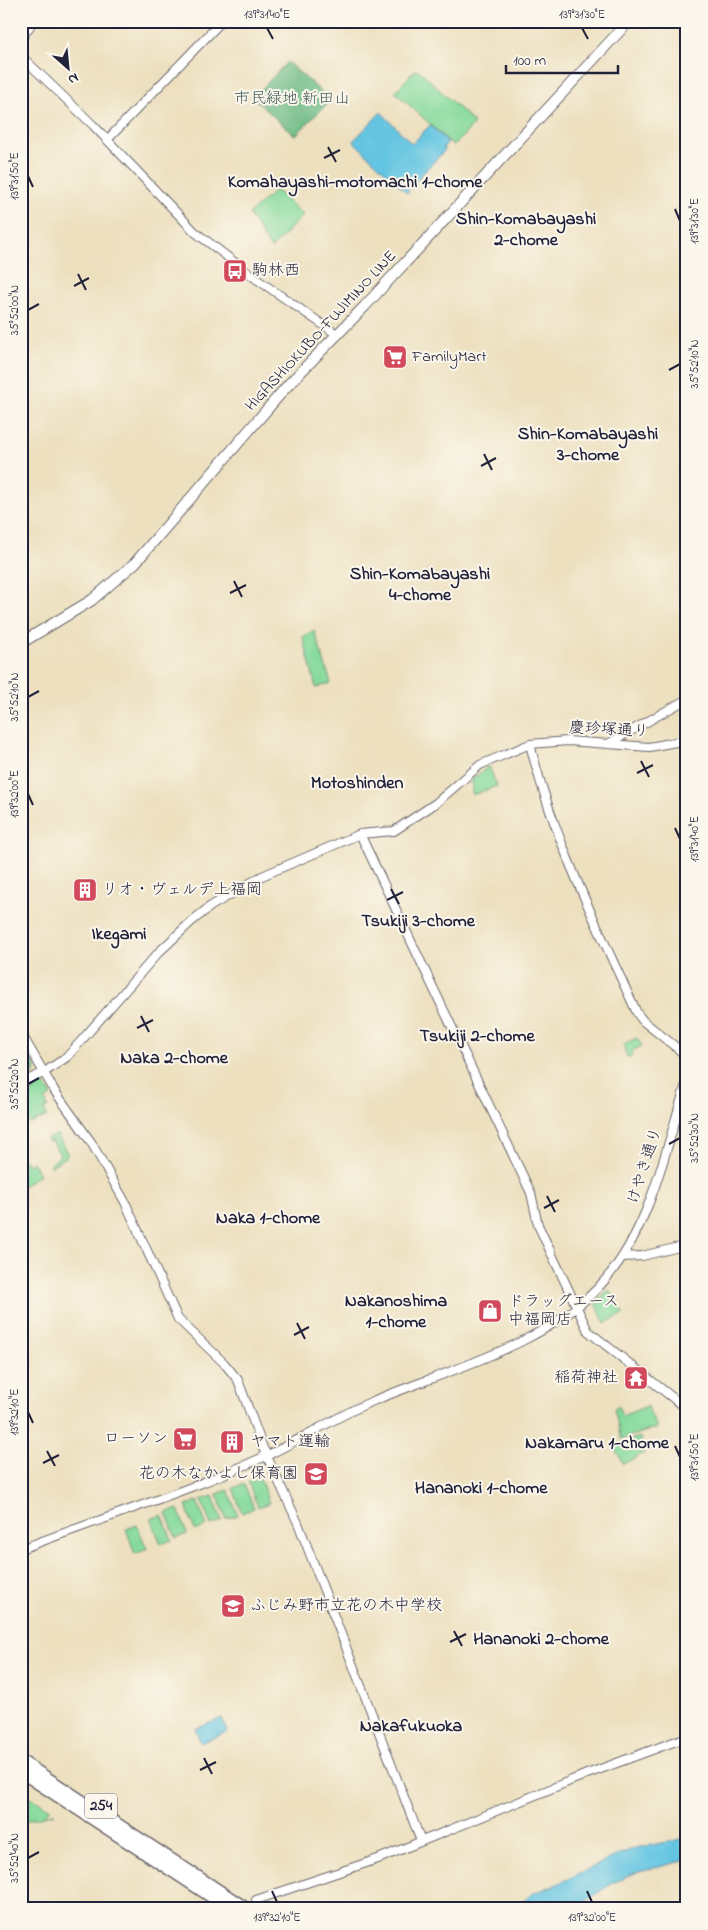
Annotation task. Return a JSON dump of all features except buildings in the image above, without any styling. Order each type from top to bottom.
[{"type":"highway","name":"254","points":[[21,1752],[136,1829],[177,1863]]},
{"type":"highway","name":"254","points":[[21,1761],[247,1909]]},
{"type":"highway","name":"254","points":[[21,1772],[230,1909]]},
{"type":"highway","name":"254","points":[[21,1781],[95,1827],[128,1842]]},
{"type":"main road","name":"HIGASHIOKUBO-FUJIMINO LINE","points":[[21,643],[92,600],[135,563],[164,533],[288,385],[338,335],[629,21]]},
{"type":"street","points":[[21,40],[33,21]]},
{"type":"street","points":[[108,140],[222,21]]},
{"type":"street","points":[[21,56],[108,140],[152,189],[195,232],[248,273],[338,335]]},
{"type":"street","points":[[608,744],[687,700]]},
{"type":"street","name":"慶珍塚通り","points":[[21,1083],[43,1073],[67,1057],[158,953],[192,921],[211,906],[268,873],[360,834],[394,831],[436,803],[480,765],[530,744],[568,741],[649,747],[687,740]]},
{"type":"street","points":[[530,744],[537,771],[565,854],[639,1017],[687,1056]]},
{"type":"street","points":[[360,834],[531,1193],[538,1225],[588,1331],[687,1409]]},
{"type":"street","points":[[21,1033],[43,1073],[91,1142],[125,1202],[178,1320],[224,1362],[238,1380],[267,1455],[298,1523],[421,1841]]},
{"type":"street","name":"けやき通り","points":[[21,1550],[267,1455],[365,1404],[483,1360],[559,1320],[577,1308],[597,1290],[623,1257],[647,1207],[687,1081]]},
{"type":"street","points":[[623,1257],[642,1256],[687,1245]]},
{"type":"street","points":[[256,1900],[378,1858],[687,1737]]},
{"type":"green space","name":"市民緑地 新田山","points":[[287,62],[331,100],[296,135],[253,98]]},
{"type":"green space","points":[[419,70],[473,122],[473,125],[454,146],[395,92],[414,71]]},
{"type":"green space","points":[[276,190],[303,215],[271,249],[249,214]]},
{"type":"green space","points":[[314,630],[331,683],[316,688],[303,637]]},
{"type":"green space","points":[[489,766],[497,786],[472,795],[472,779]]},
{"type":"green space","points":[[637,1038],[642,1046],[632,1051],[633,1056],[627,1057],[623,1044]]},
{"type":"green space","points":[[21,1040],[36,1068],[34,1073],[21,1079]]},
{"type":"green space","points":[[42,1080],[52,1095],[45,1100],[48,1107],[44,1109],[47,1116],[30,1124],[21,1106],[21,1088]]},
{"type":"green space","points":[[57,1134],[68,1155],[50,1167],[60,1155],[52,1141],[49,1142],[47,1139]]},
{"type":"green space","points":[[25,1160],[28,1165],[33,1162],[39,1175],[21,1187],[21,1162]]},
{"type":"green space","points":[[609,1290],[624,1314],[605,1323],[595,1303]]},
{"type":"green space","points":[[618,1406],[622,1416],[647,1406],[657,1428],[621,1439],[614,1408]]},
{"type":"green space","points":[[640,1437],[644,1453],[623,1464],[613,1445]]},
{"type":"green space","points":[[260,1478],[269,1503],[258,1507],[248,1482]]},
{"type":"green space","points":[[244,1484],[254,1508],[242,1513],[233,1488]]},
{"type":"green space","points":[[228,1490],[238,1515],[226,1519],[217,1494]]},
{"type":"green space","points":[[213,1496],[222,1521],[211,1525],[201,1500]]},
{"type":"green space","points":[[197,1501],[207,1526],[195,1531],[186,1506]]},
{"type":"green space","points":[[178,1509],[187,1534],[176,1538],[166,1513]]},
{"type":"green space","points":[[162,1515],[172,1540],[161,1544],[151,1519]]},
{"type":"green space","points":[[137,1525],[147,1549],[135,1554],[126,1529]]},
{"type":"green space","points":[[25,1794],[51,1809],[46,1812],[47,1814],[55,1813],[21,1822],[21,1795]]},
{"type":"water","points":[[381,112],[412,144],[430,125],[448,142],[443,148],[445,150],[412,185],[409,183],[406,187],[409,191],[407,193],[353,141]]},
{"type":"water","points":[[222,1718],[227,1732],[201,1743],[195,1729]]},
{"type":"water","points":[[687,1838],[687,1860],[635,1873],[613,1883],[573,1909],[514,1909],[533,1893],[555,1885],[635,1848]]},
{"type":"place","name":"駒林西","points":[[235,271]]},
{"type":"place","name":"FamilyMart","points":[[395,357]]},
{"type":"place","name":"リオ・ヴェルデ上福岡","points":[[85,890]]},
{"type":"place","name":"ドラッグエース 中福岡店","points":[[490,1311]]},
{"type":"place","name":"稲荷神社","points":[[636,1378]]},
{"type":"place","name":"ローソン","points":[[185,1439]]},
{"type":"place","name":"ヤマト運輸","points":[[232,1442]]},
{"type":"place","name":"花の木なかよし保育園","points":[[316,1474]]},
{"type":"place","name":"ふじみ野市立花の木中学校","points":[[233,1606]]},
{"type":"district","name":"Komahayashi-motomachi 1-chome","points":[[355,183]]},
{"type":"district","name":"Shin-Komabayashi 2-chome","points":[[526,230]]},
{"type":"district","name":"Shin-Komabayashi 3-chome","points":[[588,445]]},
{"type":"district","name":"Shin-Komabayashi 4-chome","points":[[420,585]]},
{"type":"district","name":"Motoshinden","points":[[357,784]]},
{"type":"district","name":"Tsukiji 3-chome","points":[[418,922]]},
{"type":"district","name":"Ikegami","points":[[119,935]]},
{"type":"district","name":"Tsukiji 2-chome","points":[[477,1037]]},
{"type":"district","name":"Naka 2-chome","points":[[174,1059]]},
{"type":"district","name":"Naka 1-chome","points":[[268,1219]]},
{"type":"district","name":"Nakanoshima 1-chome","points":[[396,1312]]},
{"type":"district","name":"Nakamaru 1-chome","points":[[597,1444]]},
{"type":"district","name":"Hananoki 1-chome","points":[[481,1489]]},
{"type":"district","name":"Hananoki 2-chome","points":[[541,1640]]},
{"type":"district","name":"Nakafukuoka","points":[[411,1727]]}]
